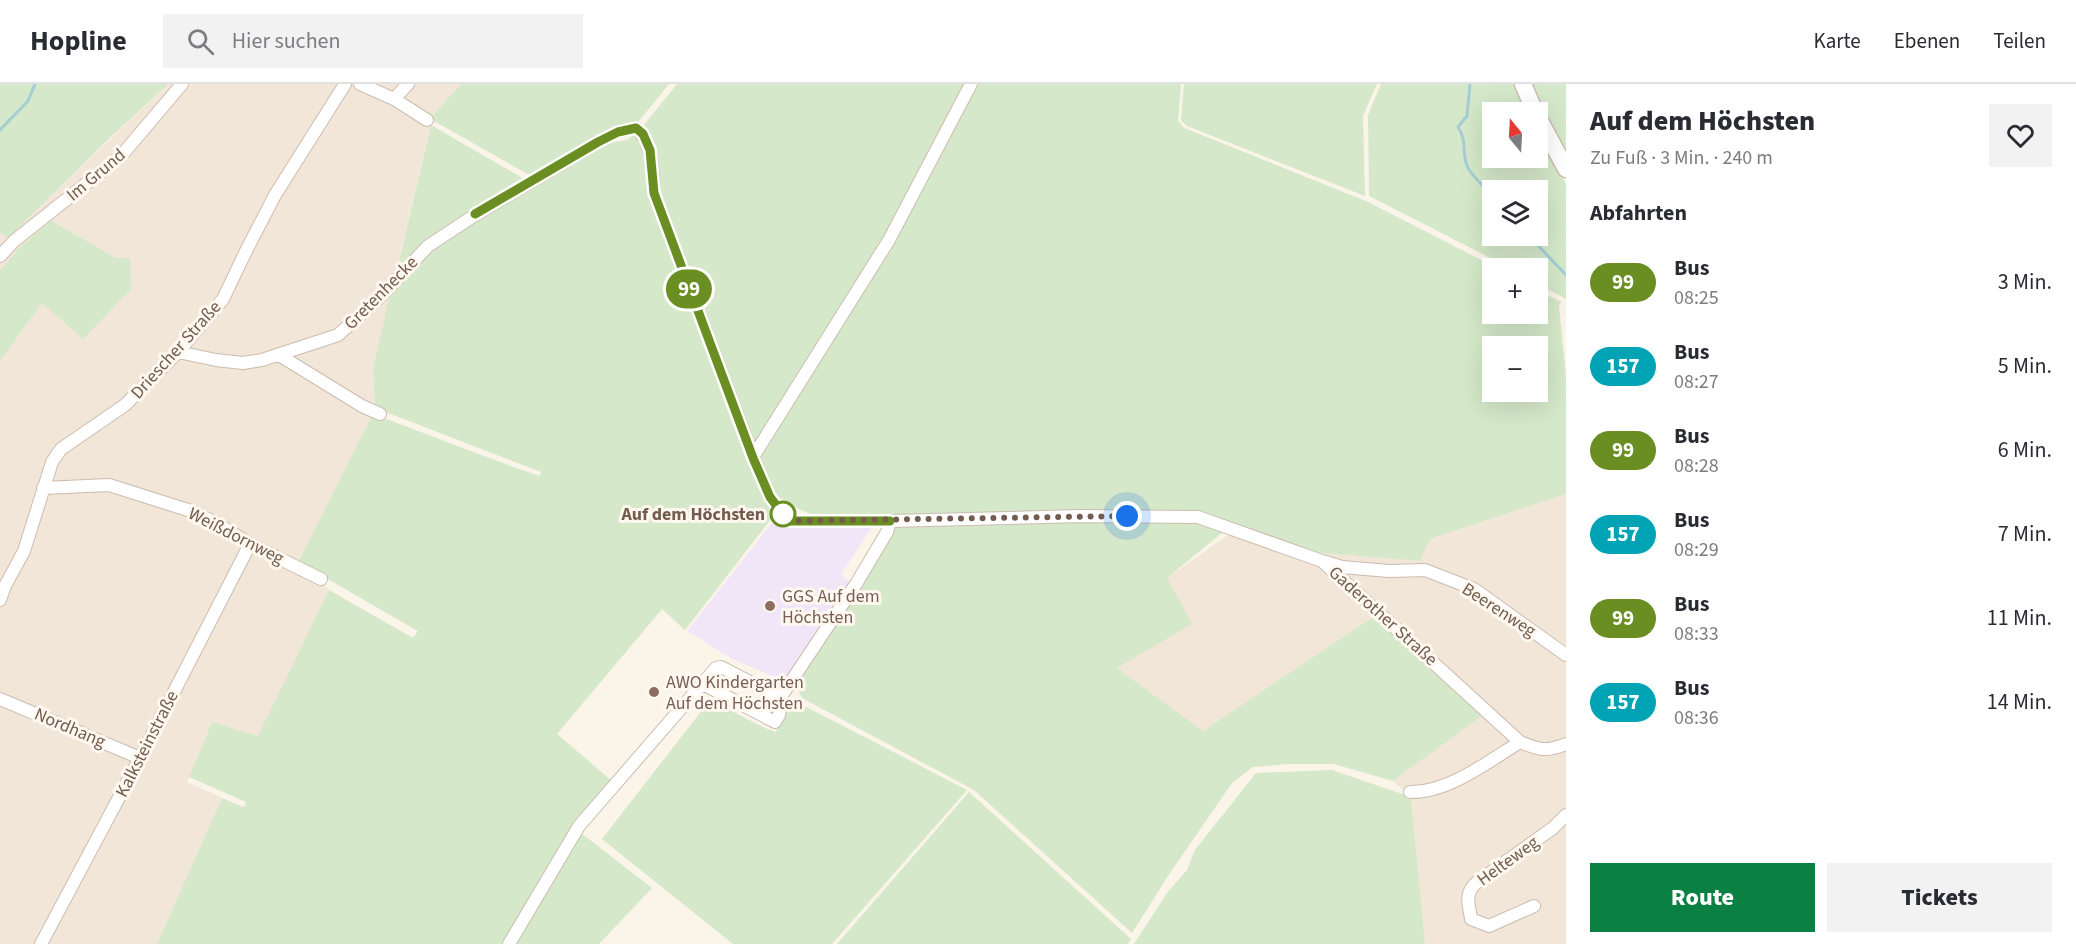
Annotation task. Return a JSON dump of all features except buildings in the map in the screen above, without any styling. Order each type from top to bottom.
[{"type":"main road","points":[[1523,84],[1531,102]]},
{"type":"main road","points":[[1548,136],[1566,169]]},
{"type":"street","name":"Im Grund","points":[[0,256],[14,241],[121,156],[182,84]]},
{"type":"street","name":"Driescher Straße","points":[[0,600],[24,551],[52,462],[62,449],[125,405],[178,352],[223,299],[275,195],[345,84]]},
{"type":"street","points":[[360,84],[394,99],[427,120]]},
{"type":"street","points":[[394,99],[408,84]]},
{"type":"street","points":[[753,458],[889,240],[970,84]]},
{"type":"street","name":"Gretenhecke","points":[[178,352],[243,363],[262,360],[338,336],[381,296],[428,246],[475,214],[618,132],[636,128],[643,134],[650,150],[654,193],[753,458]]},
{"type":"street","points":[[279,355],[319,381],[380,414]]},
{"type":"street","name":"Gaderother Straße","points":[[753,458],[770,497],[788,521],[1080,516],[1198,517],[1322,561],[1520,742],[1535,748],[1550,750],[1566,744]]},
{"type":"street","name":"Weißdornweg","points":[[43,488],[109,485],[191,511],[218,524],[250,544],[321,579]]},
{"type":"street","points":[[702,684],[775,722],[779,715],[782,695],[861,575],[887,532],[890,521]]},
{"type":"street","name":"Kalksteinstraße","points":[[41,944],[250,544]]},
{"type":"street","name":"Beerenweg","points":[[1322,561],[1342,567],[1389,571],[1425,570],[1464,585],[1474,589],[1566,656]]},
{"type":"street","points":[[509,944],[579,826],[716,668],[720,667],[773,694],[782,695]]},
{"type":"street","name":"Nordhang","points":[[0,699],[140,758]]},
{"type":"street","points":[[1410,792],[1423,792],[1438,788],[1520,742]]},
{"type":"street","name":"Helteweg","points":[[1534,906],[1489,926],[1471,919],[1467,897],[1470,889],[1476,883],[1553,828],[1566,815]]},
{"type":"shaded area","points":[[168,84],[461,84],[433,115],[373,368],[375,408],[298,562],[329,590],[258,737],[212,722],[187,782],[222,798],[157,944],[0,944],[0,361],[42,303],[116,258],[52,220],[17,250],[0,271],[0,233],[7,238]]},
{"type":"shaded area","points":[[1566,494],[1566,944],[1425,944],[1411,797],[1393,781],[1482,716],[1373,617],[1203,731],[1117,668],[1191,624],[1167,578],[1231,533],[1306,551],[1420,561],[1430,539]]},
{"type":"shaded area","name":"GGS Auf dem Höchsten","points":[[771,524],[872,527],[841,574],[850,582],[783,681],[731,658],[687,631]]},
{"type":"green space","points":[[0,84],[168,84],[8,238],[0,233]]},
{"type":"green space","points":[[461,84],[669,84],[635,126],[531,176],[432,120],[433,115]]},
{"type":"green space","points":[[677,84],[966,84],[932,143],[970,84],[1181,84],[1178,121],[1184,128],[1366,201],[1482,260],[1482,324],[1548,324],[1548,295],[1561,302],[1559,306],[1566,376],[1566,494],[1430,539],[1420,561],[1311,552],[1225,521],[825,517],[799,509],[776,495],[771,519],[685,630],[662,609],[557,734],[612,781],[572,826],[652,888],[599,944],[157,944],[222,798],[244,807],[246,802],[189,777],[212,722],[258,736],[329,590],[413,638],[418,631],[298,562],[373,414],[540,476],[541,472],[375,408],[373,368],[392,286],[439,244],[601,144],[627,140],[639,131]]},
{"type":"green space","points":[[1184,84],[1377,84],[1363,116],[1365,196],[1187,126],[1181,120]]},
{"type":"green space","points":[[1381,84],[1513,84],[1523,102],[1482,102],[1482,168],[1548,168],[1548,149],[1566,184],[1566,299],[1548,289],[1548,258],[1490,258],[1369,196],[1368,115]]},
{"type":"green space","points":[[1531,84],[1566,84],[1566,149],[1548,116],[1548,102],[1541,102]]},
{"type":"green space","points":[[431,125],[526,180],[424,243],[397,269]]},
{"type":"green space","points":[[51,220],[116,258],[130,258],[131,289],[83,339],[42,303],[0,361],[0,271],[17,250]]},
{"type":"green space","points":[[1179,520],[1205,524],[1223,532],[1167,578],[1192,624],[1117,668],[1203,731],[1373,617],[1482,716],[1393,781],[1334,764],[1253,767],[1232,783],[1132,933],[974,790],[802,698],[796,684],[894,528],[904,525]]},
{"type":"green space","points":[[789,698],[967,790],[832,944],[733,944],[602,839],[710,700],[776,732]]},
{"type":"green space","points":[[1332,770],[1411,797],[1425,944],[1134,944],[1167,893],[1187,870],[1195,850],[1256,773]]},
{"type":"green space","points":[[969,792],[1131,939],[1128,944],[837,944]]},
{"type":"waterway","points":[[0,130],[28,101],[35,84]]},
{"type":"waterway","points":[[1470,84],[1467,116],[1458,127],[1463,138],[1468,168],[1482,186]]},
{"type":"waterway","points":[[1538,246],[1566,275]]},
{"type":"bus line","name":"99","points":[[475,214],[598,142],[618,132],[636,128],[643,134],[650,150],[654,193],[712,353],[770,497],[788,521],[890,521]]},
{"type":"place","name":"Auf dem Höchsten","points":[[783,514]]},
{"type":"place","name":"GGS Auf dem Höchsten","points":[[770,606]]},
{"type":"place","name":"AWO Kindergarten Auf dem Höchsten","points":[[654,692]]},
{"type":"route","points":[[783,514],[779,509],[788,521],[1127,516]]}]
